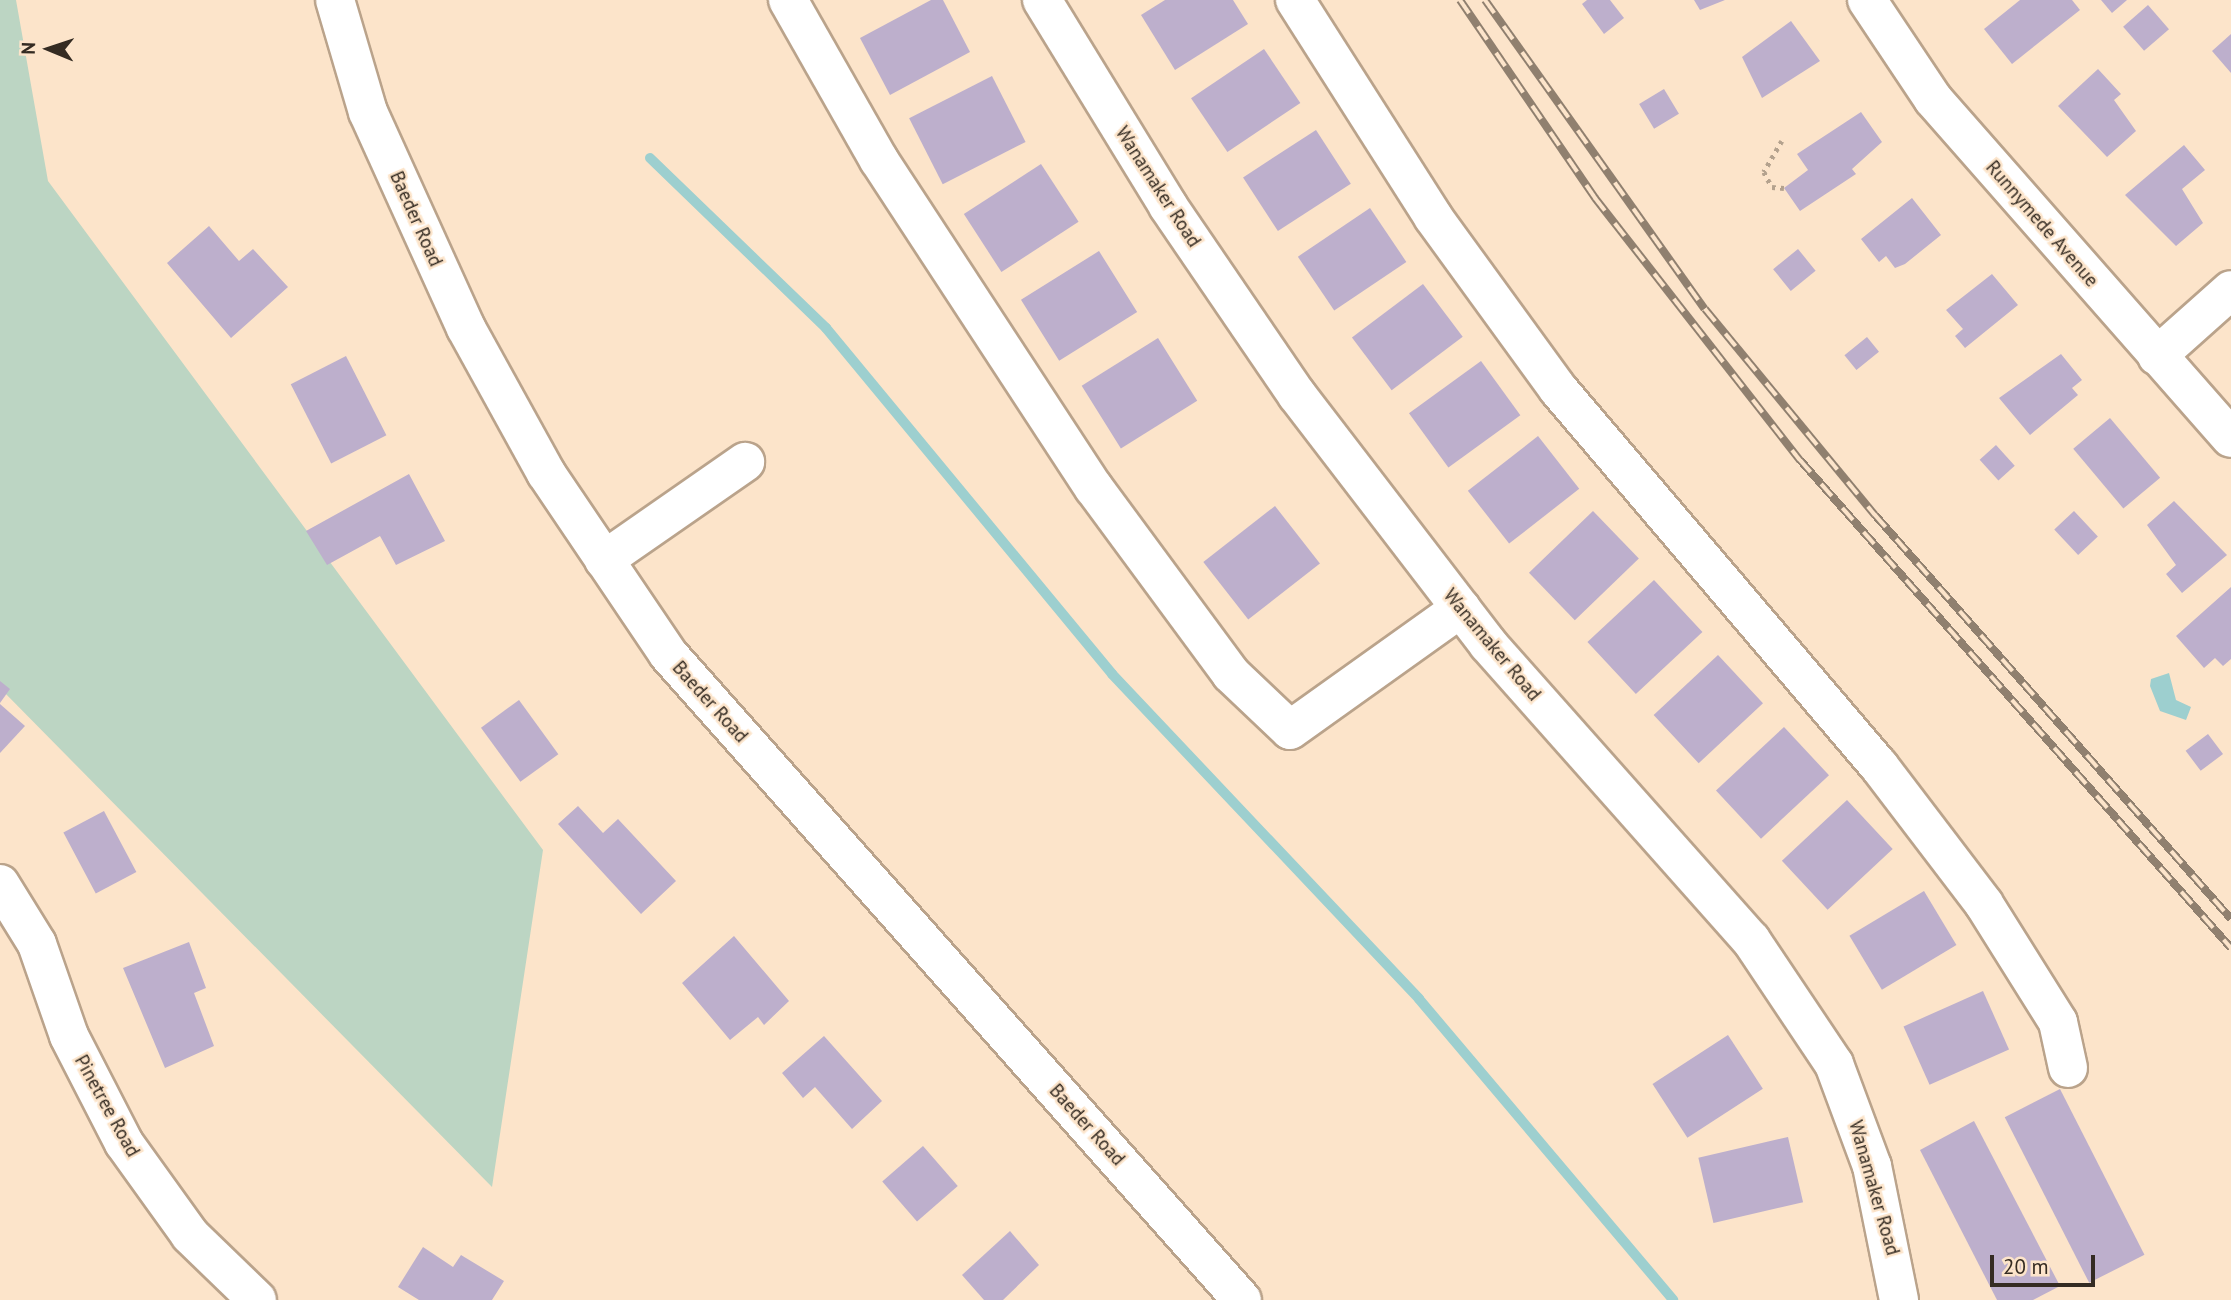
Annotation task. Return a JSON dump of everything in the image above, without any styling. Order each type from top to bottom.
[{"type":"street","name":"Baeder Road","points":[[335,0],[368,112],[466,328],[546,473],[668,654],[1242,1300]]},
{"type":"street","points":[[788,0],[880,160],[1094,488],[1231,674],[1290,730],[1461,608]]},
{"type":"street","name":"Wanamaker Road","points":[[1042,0],[1168,206],[1297,395],[1461,608],[1751,940],[1834,1064],[1872,1166],[1899,1300]]},
{"type":"street","points":[[1295,0],[1433,217],[1558,389],[1879,766],[1984,904],[2058,1022],[2068,1068]]},
{"type":"street","name":"Runnymede Avenue","points":[[1867,0],[1933,99],[2231,438]]},
{"type":"street","points":[[2157,356],[2231,290]]},
{"type":"street","points":[[604,560],[745,462]]},
{"type":"street","name":"Pinetree Road","points":[[0,884],[37,944],[69,1036],[124,1143],[190,1235],[257,1300]]},
{"type":"path","points":[[1782,141],[1764,172],[1772,187],[1784,188]]},
{"type":"green space","points":[[0,0],[16,0],[48,181],[543,850],[492,1187],[0,688]]},
{"type":"water","points":[[2169,673],[2176,700],[2191,707],[2186,720],[2160,711],[2150,686],[2151,679]]},
{"type":"building","points":[[931,0],[943,0],[970,52],[890,95],[860,38]]},
{"type":"building","points":[[1165,0],[1233,0],[1248,24],[1175,70],[1141,15]]},
{"type":"building","points":[[1587,0],[1610,0],[1624,18],[1604,34],[1582,4]]},
{"type":"building","points":[[1694,0],[1725,0],[1700,10]]},
{"type":"building","points":[[2020,0],[2072,0],[2080,10],[2012,64],[1984,29]]},
{"type":"building","points":[[2101,0],[2127,0],[2112,13]]},
{"type":"building","points":[[2148,5],[2169,29],[2144,51],[2123,27]]},
{"type":"building","points":[[1791,21],[1820,61],[1762,98],[1742,57]]},
{"type":"building","points":[[2231,34],[2231,73],[2212,51]]},
{"type":"building","points":[[1264,49],[1300,103],[1227,152],[1191,98]]},
{"type":"building","points":[[2098,69],[2121,94],[2114,100],[2136,131],[2107,157],[2058,106]]},
{"type":"building","points":[[992,76],[1026,142],[943,184],[909,118]]},
{"type":"building","points":[[1664,89],[1679,114],[1654,129],[1639,104]]},
{"type":"building","points":[[1861,112],[1882,142],[1852,169],[1856,174],[1800,211],[1784,188],[1808,170],[1797,154]]},
{"type":"building","points":[[1316,130],[1351,184],[1278,231],[1243,177]]},
{"type":"building","points":[[2184,145],[2205,170],[2182,189],[2203,223],[2176,246],[2125,195]]},
{"type":"building","points":[[1041,164],[1079,222],[1001,272],[964,214]]},
{"type":"building","points":[[1912,198],[1941,235],[1905,264],[1895,268],[1886,256],[1879,262],[1861,239]]},
{"type":"building","points":[[1370,208],[1406,262],[1334,311],[1298,257]]},
{"type":"building","points":[[209,226],[239,261],[253,249],[288,287],[231,338],[167,263]]},
{"type":"building","points":[[1798,249],[1816,271],[1791,291],[1773,269]]},
{"type":"building","points":[[1099,251],[1137,312],[1059,361],[1021,300]]},
{"type":"building","points":[[1992,274],[2018,305],[1965,348],[1955,336],[1963,329],[1946,310]]},
{"type":"building","points":[[1423,284],[1463,337],[1392,390],[1352,338]]},
{"type":"building","points":[[1867,337],[1879,352],[1856,370],[1844,355]]},
{"type":"building","points":[[1158,338],[1197,401],[1121,448],[1082,386]]},
{"type":"building","points":[[2061,354],[2082,380],[2072,388],[2078,395],[2030,435],[1999,398]]},
{"type":"building","points":[[346,356],[386,435],[331,463],[291,384]]},
{"type":"building","points":[[1481,361],[1520,415],[1448,468],[1409,413]]},
{"type":"building","points":[[2110,418],[2160,478],[2123,509],[2073,449]]},
{"type":"building","points":[[1538,436],[1579,489],[1509,544],[1468,491]]},
{"type":"building","points":[[1996,445],[2015,466],[1998,481],[1980,460]]},
{"type":"building","points":[[409,474],[445,541],[396,565],[380,536],[327,565],[306,531]]},
{"type":"building","points":[[2174,501],[2227,555],[2182,593],[2166,574],[2176,565],[2147,525]]},
{"type":"building","points":[[1275,506],[1320,564],[1248,620],[1203,562]]},
{"type":"building","points":[[1593,511],[1639,558],[1575,620],[1529,573]]},
{"type":"building","points":[[2074,511],[2098,537],[2078,555],[2054,529]]},
{"type":"building","points":[[1654,580],[1702,632],[1636,694],[1587,642]]},
{"type":"building","points":[[2231,587],[2231,659],[2223,666],[2215,658],[2204,668],[2176,636]]},
{"type":"building","points":[[1718,655],[1763,703],[1699,763],[1654,715]]},
{"type":"building","points":[[0,681],[10,689],[0,703]]},
{"type":"building","points":[[519,700],[558,754],[520,782],[481,728]]},
{"type":"building","points":[[0,704],[25,726],[0,753]]},
{"type":"building","points":[[1784,727],[1829,775],[1761,839],[1716,790]]},
{"type":"building","points":[[2208,734],[2223,754],[2201,771],[2186,751]]},
{"type":"building","points":[[1847,800],[1893,849],[1828,910],[1782,861]]},
{"type":"building","points":[[578,806],[603,833],[618,819],[676,881],[641,914],[558,824]]},
{"type":"building","points":[[104,811],[136,872],[96,894],[63,833]]},
{"type":"building","points":[[1924,891],[1956,945],[1882,990],[1849,936]]},
{"type":"building","points":[[734,936],[789,1001],[764,1025],[758,1017],[730,1040],[682,983]]},
{"type":"building","points":[[189,942],[206,988],[194,993],[214,1046],[165,1068],[123,968]]},
{"type":"building","points":[[1983,991],[2009,1049],[1930,1085],[1904,1026]]},
{"type":"building","points":[[1728,1035],[1763,1089],[1687,1138],[1653,1084]]},
{"type":"building","points":[[824,1036],[882,1101],[852,1129],[815,1087],[803,1098],[782,1073]]},
{"type":"building","points":[[2060,1089],[2144,1255],[2089,1283],[2005,1117]]},
{"type":"building","points":[[1974,1121],[2060,1286],[2033,1300],[1997,1300],[1920,1150]]},
{"type":"building","points":[[1788,1137],[1803,1202],[1713,1223],[1698,1158]]},
{"type":"building","points":[[923,1146],[958,1186],[917,1221],[882,1181]]},
{"type":"building","points":[[1010,1231],[1039,1265],[1003,1300],[984,1300],[962,1275]]},
{"type":"building","points":[[423,1247],[453,1267],[461,1255],[504,1281],[492,1300],[419,1300],[398,1287]]},
{"type":"waterway","points":[[650,158],[826,328],[1112,674],[1419,999],[1673,1300]]},
{"type":"railway","points":[[1460,0],[1595,198],[1800,460],[2231,948]]},
{"type":"railway","points":[[1485,0],[1705,309],[1875,515],[2231,919]]}]
